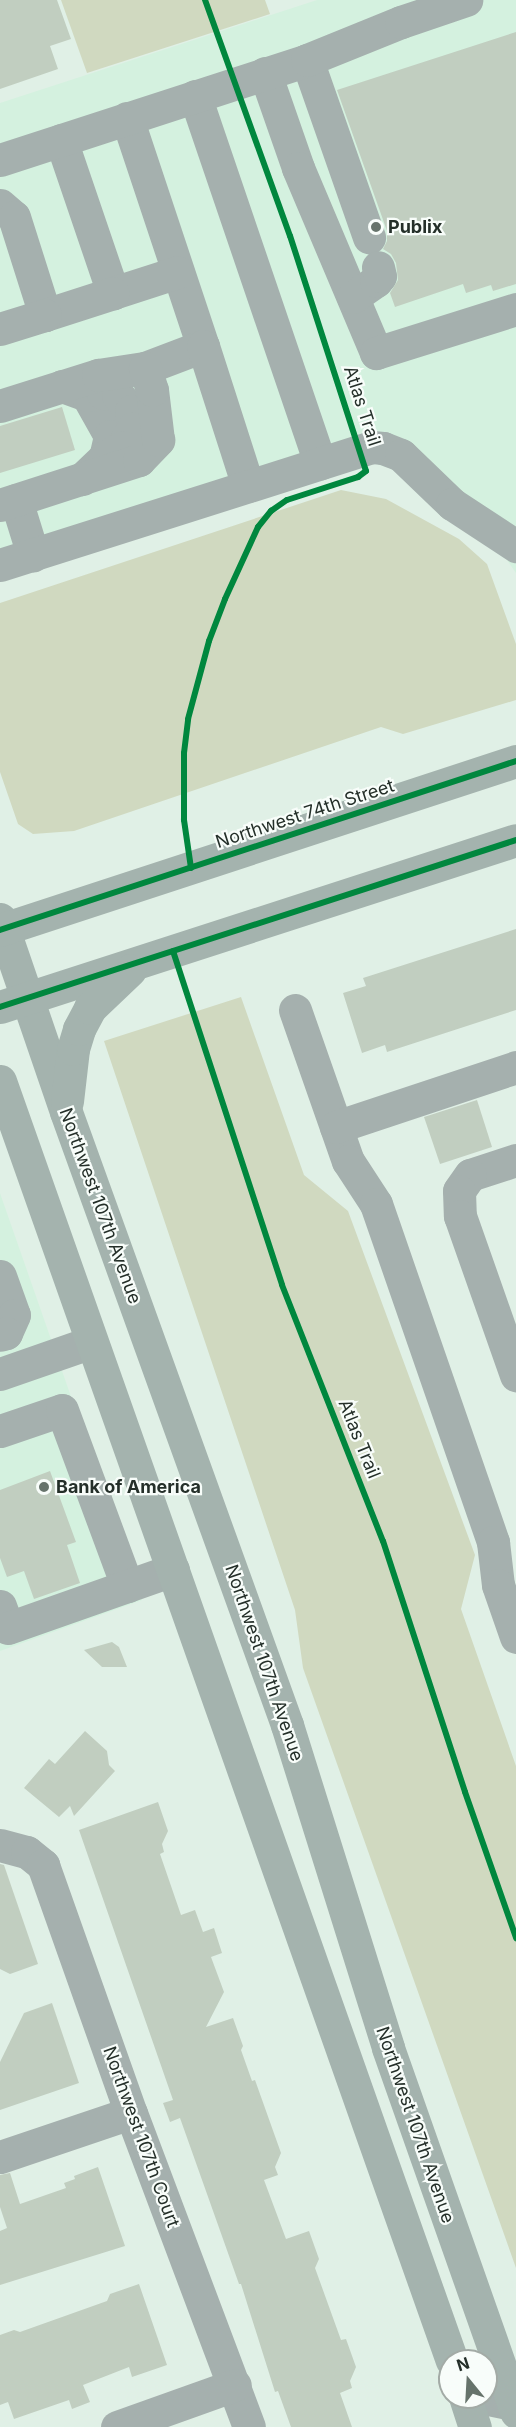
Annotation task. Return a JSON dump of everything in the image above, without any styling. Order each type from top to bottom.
[{"type":"main road","name":"Northwest 74th Street","points":[[1,926],[516,761]]},
{"type":"main road","points":[[14,1003],[516,840]]},
{"type":"main road","name":"Northwest 107th Avenue","points":[[1,926],[14,1003],[66,1112],[287,1725],[388,2048],[515,2408]]},
{"type":"main road","points":[[66,1112],[73,1049],[79,1029],[90,1008],[139,962]]},
{"type":"main road","points":[[0,1081],[448,2349]]},
{"type":"main road","points":[[469,2409],[475,2427]]},
{"type":"street","points":[[0,160],[307,60],[401,22],[466,0]]},
{"type":"street","points":[[307,60],[374,252],[380,276],[353,297]]},
{"type":"street","points":[[266,73],[298,168],[376,353],[516,309]]},
{"type":"street","points":[[195,96],[320,463]]},
{"type":"street","points":[[127,118],[248,486]]},
{"type":"street","points":[[61,140],[113,293]]},
{"type":"street","points":[[7,211],[45,315]]},
{"type":"street","points":[[0,329],[178,272]]},
{"type":"street","points":[[0,406],[74,390],[98,375],[145,368],[203,346]]},
{"type":"street","points":[[33,555],[8,502],[93,468],[140,460],[158,440],[152,390],[145,368]]},
{"type":"street","points":[[74,390],[110,435],[93,468]]},
{"type":"street","points":[[0,565],[372,447],[401,455],[452,504],[516,546]]},
{"type":"street","points":[[295,1010],[348,1161],[376,1204],[505,1538],[498,1585],[516,1637]]},
{"type":"street","points":[[336,1127],[516,1067]]},
{"type":"street","points":[[516,1160],[470,1175],[459,1191],[460,1216],[516,1375]]},
{"type":"street","points":[[0,1276],[14,1315],[6,1333],[0,1335]]},
{"type":"street","points":[[0,1374],[92,1342]]},
{"type":"street","points":[[0,1431],[62,1410],[127,1586]]},
{"type":"street","points":[[4,1617],[127,1586],[173,1570]]},
{"type":"street","name":"Northwest 107th Court","points":[[14,1848],[43,1865],[131,2113],[249,2427]]},
{"type":"street","points":[[0,2157],[131,2113]]},
{"type":"street","points":[[117,2427],[235,2385]]},
{"type":"street","points":[[498,2403],[515,2408]]},
{"type":"shaded area","points":[[61,0],[265,0],[270,14],[87,73]]},
{"type":"shaded area","points":[[317,0],[516,0],[516,573],[507,560],[488,543],[392,469],[374,463],[0,577],[0,103]]},
{"type":"shaded area","points":[[341,490],[386,499],[459,539],[487,564],[516,644],[516,700],[403,734],[381,727],[74,831],[33,834],[18,824],[0,772],[0,603]]},
{"type":"shaded area","points":[[241,997],[304,1175],[348,1211],[475,1555],[461,1609],[516,1766],[516,2268],[303,1668],[295,1610],[104,1041]]},
{"type":"shaded area","points":[[0,1193],[142,1600],[0,1651]]},
{"type":"building","points":[[0,0],[57,0],[71,39],[50,46],[58,69],[0,89]]},
{"type":"building","points":[[516,32],[516,284],[493,291],[491,285],[466,293],[463,284],[395,307],[390,293],[398,280],[396,263],[391,254],[383,249],[387,241],[387,231],[337,90]]},
{"type":"building","points":[[62,407],[75,450],[0,473],[0,426]]},
{"type":"building","points":[[516,929],[516,1010],[387,1052],[385,1045],[362,1053],[343,993],[366,986],[363,978]]},
{"type":"building","points":[[477,1100],[492,1147],[440,1164],[424,1117]]},
{"type":"building","points":[[50,1471],[76,1542],[67,1545],[80,1583],[34,1599],[24,1571],[7,1577],[0,1558],[0,1490]]},
{"type":"building","points":[[112,1642],[119,1647],[127,1667],[102,1667],[84,1650]]},
{"type":"building","points":[[85,1731],[107,1751],[109,1765],[115,1771],[74,1816],[70,1806],[59,1817],[24,1788],[49,1759],[55,1764]]},
{"type":"building","points":[[158,1802],[168,1831],[162,1844],[164,1852],[160,1854],[181,1915],[195,1910],[203,1932],[214,1928],[222,1953],[211,1957],[224,1992],[206,2027],[233,2018],[252,2081],[255,2080],[281,2153],[275,2167],[278,2175],[264,2180],[286,2239],[309,2231],[319,2259],[315,2268],[341,2340],[346,2339],[356,2367],[350,2381],[352,2388],[340,2393],[352,2427],[291,2427],[278,2391],[275,2392],[241,2284],[239,2284],[180,2118],[170,2122],[163,2103],[173,2100],[79,1830]]},
{"type":"building","points":[[0,1864],[4,1865],[38,1964],[10,1974],[0,1969]]},
{"type":"building","points":[[52,2003],[79,2083],[0,2110],[0,2062],[24,2013]]},
{"type":"building","points":[[98,2167],[125,2246],[0,2285],[0,2231],[7,2228],[0,2207],[0,2175],[10,2173],[20,2204],[66,2188],[64,2183],[75,2179],[74,2176]]},
{"type":"building","points":[[139,2284],[167,2365],[132,2377],[129,2367],[83,2385],[90,2402],[72,2409],[69,2400],[14,2419],[8,2402],[0,2405],[0,2335],[14,2330],[20,2332],[107,2301],[110,2294]]},
{"type":"cycle path","name":"Atlas Trail","points":[[191,868],[184,820],[184,753],[188,719],[209,641],[225,599],[258,527],[271,511],[287,500],[358,477],[366,471],[290,236],[205,0]]},
{"type":"cycle path","points":[[0,930],[516,761]]},
{"type":"cycle path","points":[[0,1007],[516,840]]},
{"type":"cycle path","name":"Atlas Trail","points":[[173,951],[282,1285],[383,1541],[465,1792],[516,1938]]},
{"type":"place","name":"Publix","points":[[376,227]]},
{"type":"place","name":"Bank of America","points":[[44,1487]]}]
